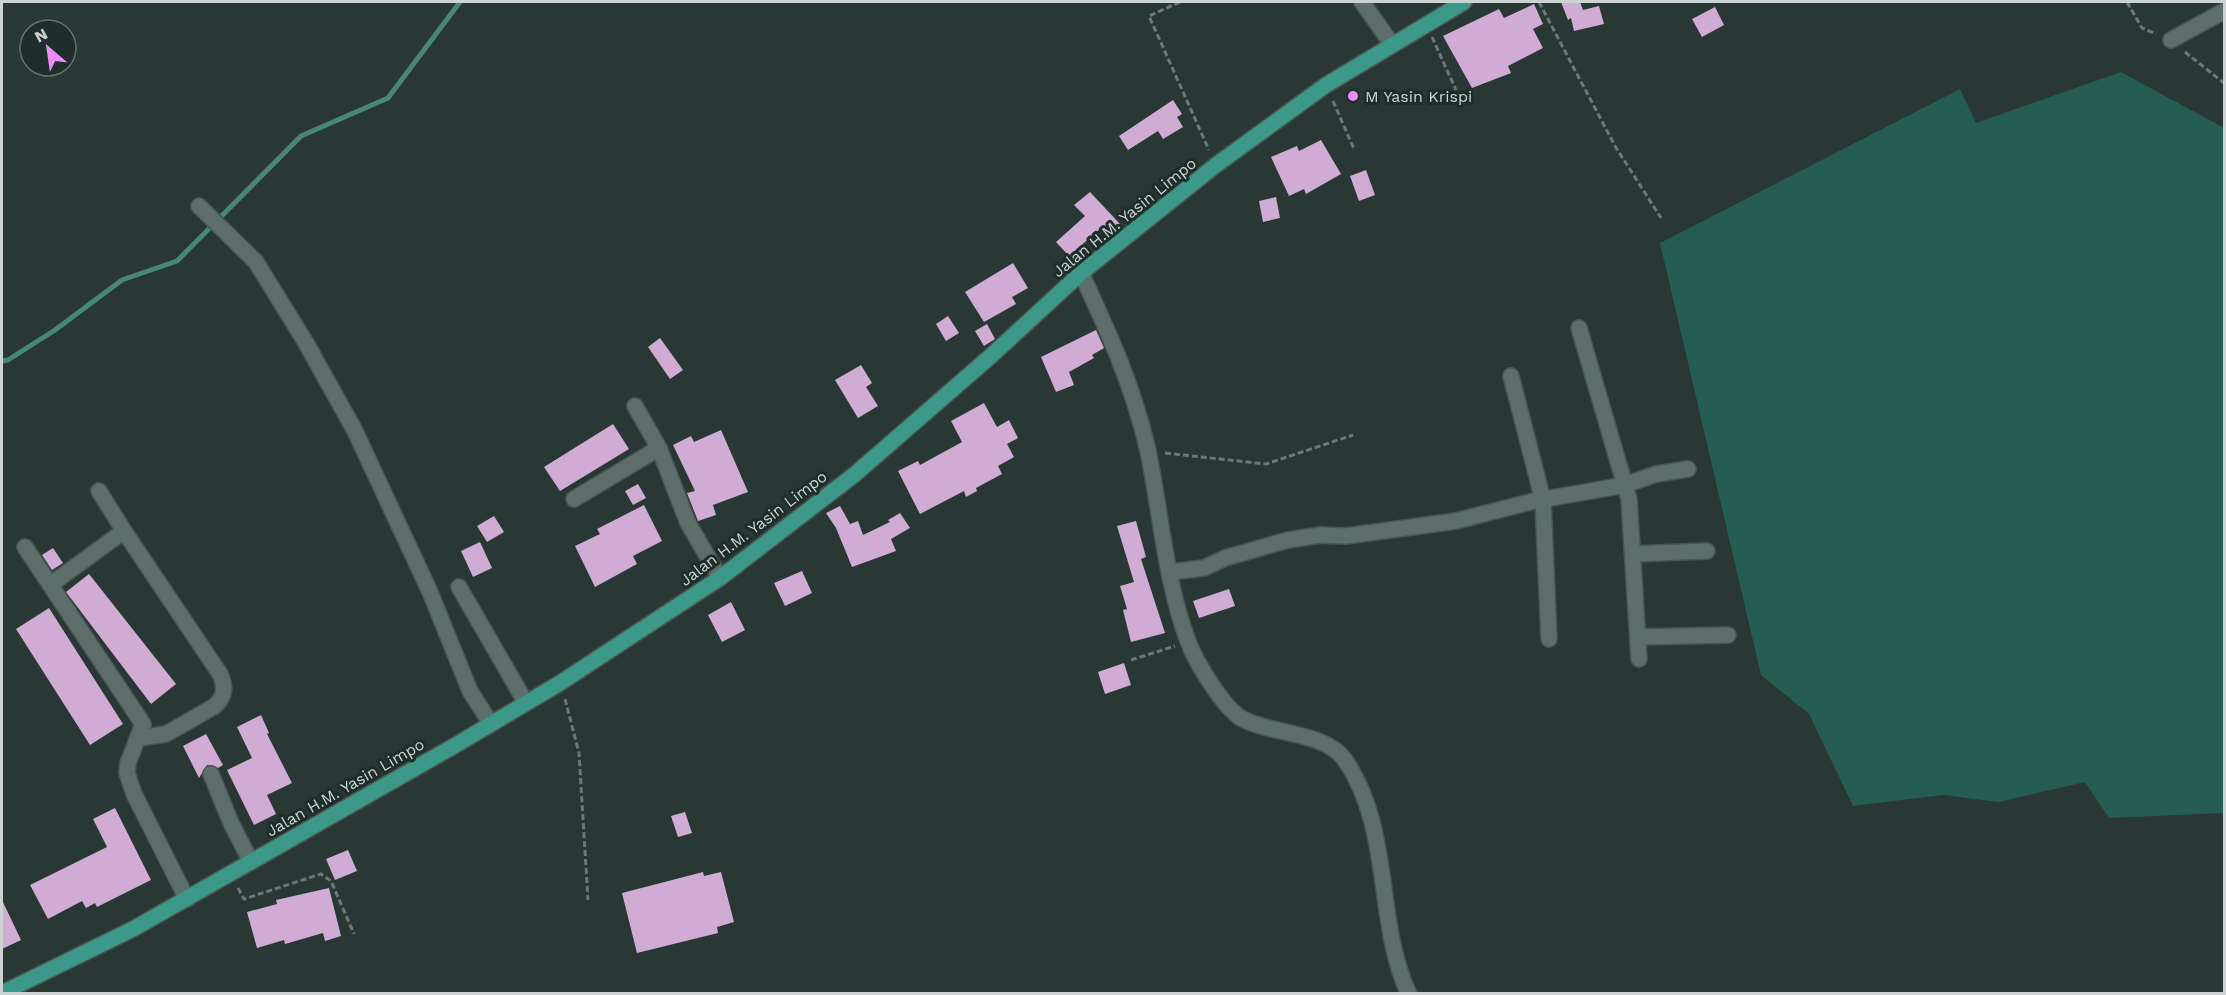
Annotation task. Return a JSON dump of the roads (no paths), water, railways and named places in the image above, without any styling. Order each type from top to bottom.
[{"type":"main road","name":"Jalan H.M. Yasin Limpo","points":[[2,993],[187,899],[491,724],[560,683],[720,578],[862,468],[992,356],[1081,273],[1216,165],[1326,85],[1425,23],[1464,2]]},
{"type":"street","points":[[1362,2],[1392,43]]},
{"type":"street","points":[[2171,40],[2224,11]]},
{"type":"street","points":[[199,206],[256,262],[306,343],[355,431],[430,592],[470,691],[491,724]]},
{"type":"street","points":[[1081,273],[1118,353],[1135,401],[1148,452],[1170,572],[1188,642],[1227,705],[1239,717],[1264,728],[1320,742],[1340,753],[1346,761],[1368,810],[1383,868],[1398,967],[1409,993]]},
{"type":"street","points":[[1580,328],[1629,499],[1639,659]]},
{"type":"street","points":[[1511,376],[1543,500],[1549,639]]},
{"type":"street","points":[[635,406],[659,448],[688,522],[720,578]]},
{"type":"street","points":[[574,499],[659,448]]},
{"type":"street","points":[[1170,572],[1204,568],[1225,558],[1288,540],[1322,535],[1346,536],[1456,521],[1543,500],[1625,485],[1656,474],[1688,469]]},
{"type":"street","points":[[99,490],[220,674],[225,690],[215,706],[179,727],[156,737],[139,738]]},
{"type":"street","points":[[50,585],[124,531]]},
{"type":"street","points":[[25,547],[143,724],[130,756],[127,773],[134,794],[187,899]]},
{"type":"street","points":[[1633,554],[1707,551]]},
{"type":"street","points":[[459,587],[526,703]]},
{"type":"street","points":[[1638,637],[1728,635]]},
{"type":"street","points":[[211,774],[251,862]]},
{"type":"waterway","points":[[2,361],[8,360],[55,330],[122,280],[177,261],[301,136],[388,98],[460,2]]},
{"type":"place","name":"M Yasin Krispi","points":[[1353,96]]}]
